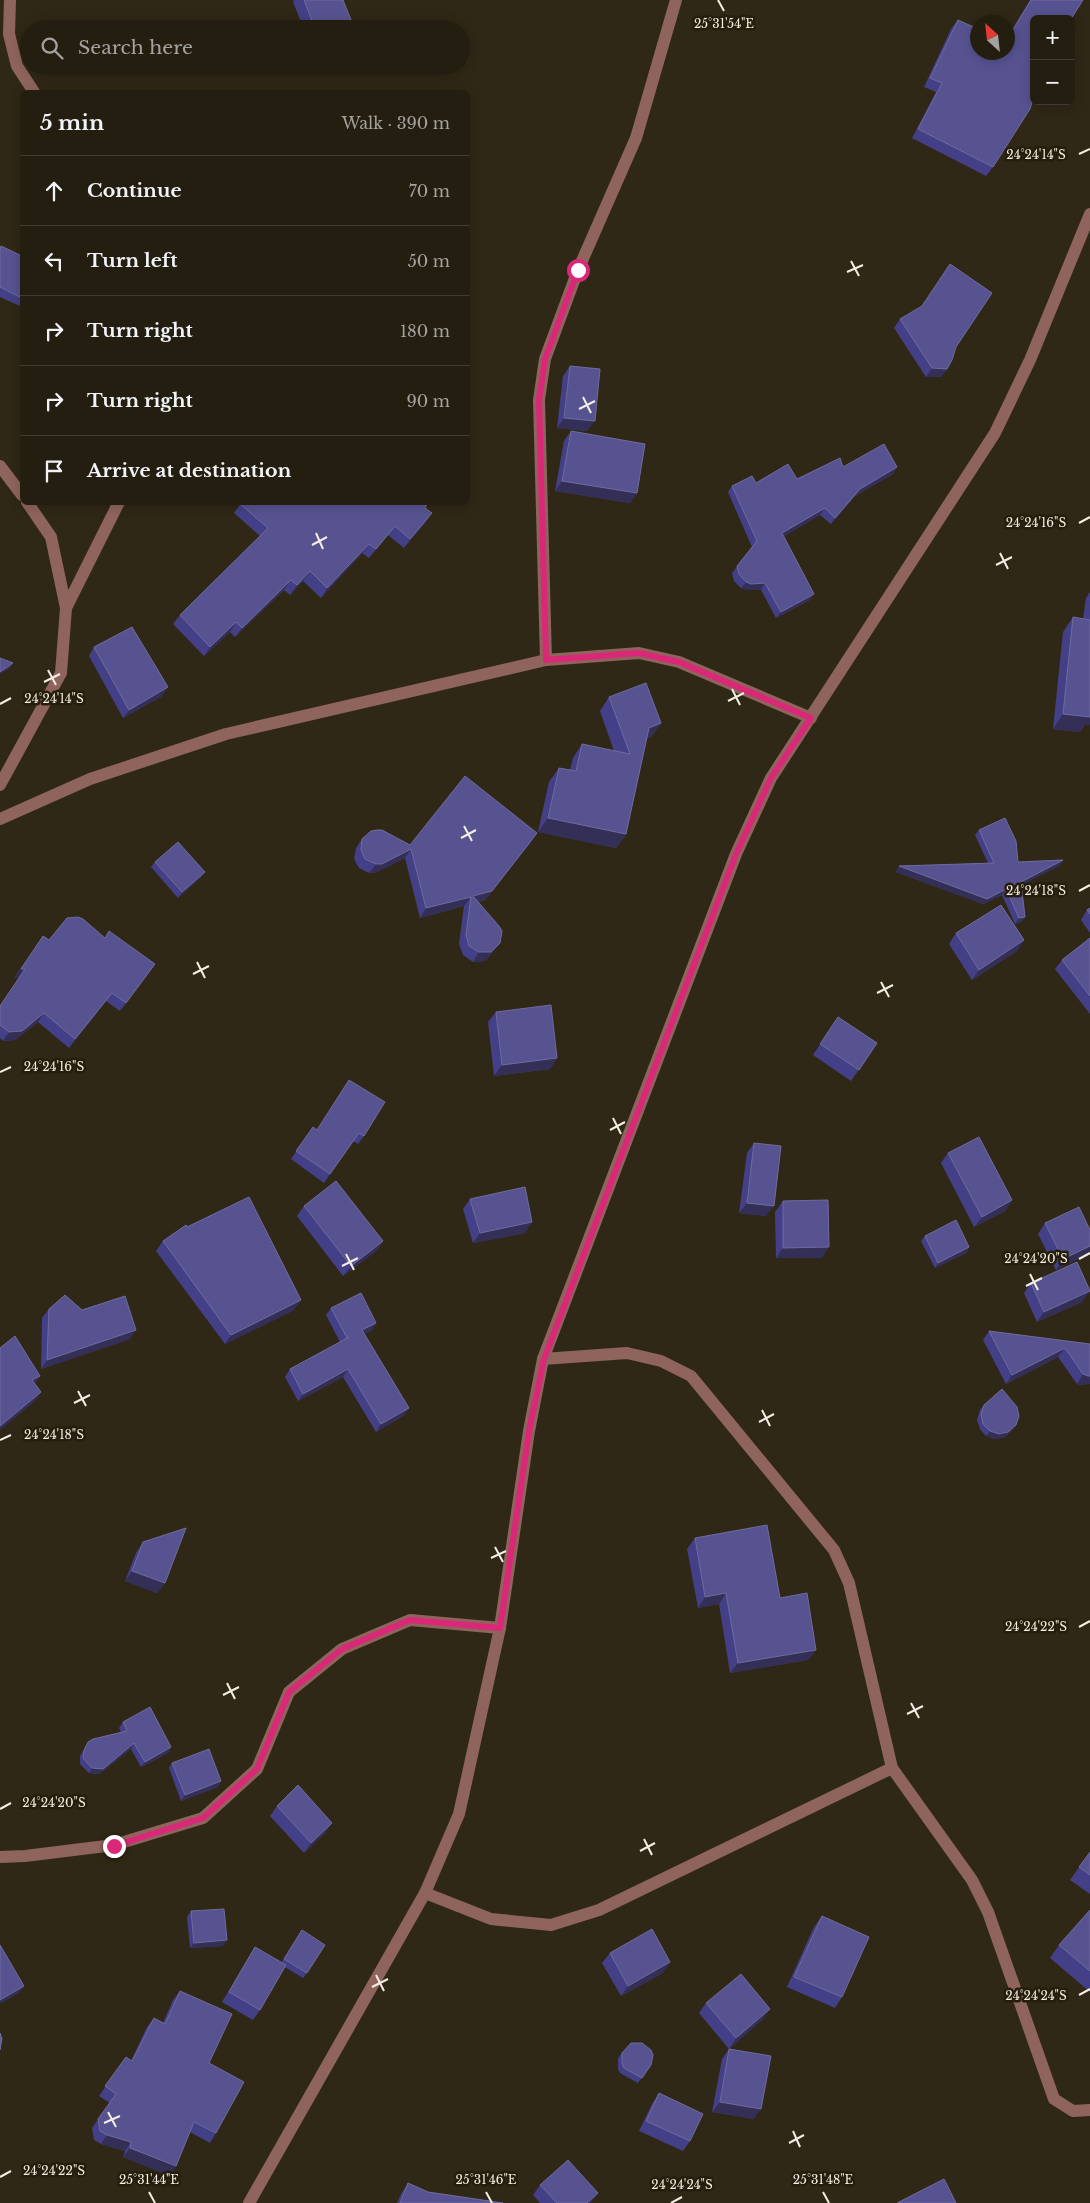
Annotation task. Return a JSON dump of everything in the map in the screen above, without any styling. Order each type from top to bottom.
[{"type":"street","points":[[10,0],[9,34],[17,66],[20,71]]},
{"type":"street","points":[[546,660],[539,400],[545,359],[578,270],[636,138],[676,0]]},
{"type":"street","points":[[23,75],[33,90]]},
{"type":"street","points":[[248,2203],[425,1893],[459,1814],[500,1628],[529,1431],[544,1359],[736,854],[771,778],[995,433],[1030,360],[1090,214]]},
{"type":"street","points":[[0,466],[20,492]]},
{"type":"street","points":[[0,785],[61,673],[66,608],[51,537],[29,505]]},
{"type":"street","points":[[66,608],[117,505]]},
{"type":"street","points":[[0,819],[90,779],[226,734],[546,660],[639,653],[679,662],[811,718]]},
{"type":"street","points":[[544,1359],[627,1353],[661,1361],[691,1376],[834,1550],[848,1583],[892,1768],[972,1880],[988,1912],[1054,2099],[1073,2110],[1090,2110]]},
{"type":"street","points":[[0,1856],[25,1856],[114,1846],[203,1818],[257,1769],[289,1692],[342,1649],[410,1620],[500,1628]]},
{"type":"street","points":[[425,1893],[491,1919],[551,1925],[599,1910],[892,1768]]},
{"type":"building","points":[[304,0],[343,0],[351,20],[312,20]]},
{"type":"building","points":[[1031,0],[1083,0],[1074,15],[1030,15],[1031,105],[993,167],[918,129],[942,83],[930,78],[958,20],[970,25],[970,60],[1015,60],[1015,26]]},
{"type":"building","points":[[1,246],[20,255],[20,297],[0,287]]},
{"type":"building","points":[[950,264],[992,293],[956,347],[947,369],[932,368],[900,319],[922,306]]},
{"type":"building","points":[[570,366],[600,369],[595,421],[564,418]]},
{"type":"building","points":[[571,431],[645,444],[637,493],[562,481]]},
{"type":"building","points":[[884,444],[897,467],[860,489],[835,518],[825,508],[782,533],[814,594],[781,612],[765,583],[751,584],[746,582],[739,574],[737,566],[757,541],[732,486],[752,476],[756,483],[788,464],[797,479],[840,458],[843,467]]},
{"type":"building","points":[[241,505],[426,505],[425,508],[432,513],[410,539],[395,526],[376,549],[369,544],[327,588],[310,571],[297,585],[291,580],[242,628],[236,622],[210,647],[180,615],[268,528]]},
{"type":"building","points":[[1073,617],[1090,620],[1090,717],[1063,714]]},
{"type":"building","points":[[132,627],[168,687],[129,710],[94,647]]},
{"type":"building","points":[[0,658],[13,663],[0,672]]},
{"type":"building","points":[[646,683],[661,723],[649,728],[626,834],[548,818],[559,768],[576,771],[582,744],[630,754],[609,697]]},
{"type":"building","points":[[465,776],[537,833],[492,891],[473,896],[502,931],[500,943],[491,952],[479,952],[469,946],[466,935],[471,897],[426,908],[411,849],[382,864],[376,864],[365,859],[361,850],[362,839],[371,831],[377,830],[382,830],[410,845]]},
{"type":"building","points":[[1005,818],[1016,841],[1018,862],[1063,860],[1021,882],[1025,917],[1019,918],[1006,889],[987,899],[899,866],[994,863],[979,830]]},
{"type":"building","points":[[178,842],[205,872],[182,892],[155,862]]},
{"type":"building","points":[[1001,905],[1024,940],[979,970],[956,933]]},
{"type":"building","points":[[78,917],[105,938],[109,931],[155,964],[126,1003],[112,993],[75,1039],[44,1013],[22,1031],[9,1032],[0,1025],[0,1006],[25,969],[21,969],[43,936],[49,940],[67,918]]},
{"type":"building","points":[[1090,938],[1090,996],[1062,960]]},
{"type":"building","points":[[551,1005],[557,1058],[502,1065],[496,1012]]},
{"type":"building","points":[[838,1017],[877,1043],[859,1070],[820,1044]]},
{"type":"building","points":[[349,1080],[385,1102],[364,1136],[359,1133],[330,1174],[296,1151],[313,1127],[317,1130]]},
{"type":"building","points":[[979,1137],[1012,1200],[982,1217],[948,1153]]},
{"type":"building","points":[[754,1143],[781,1146],[774,1206],[747,1203]]},
{"type":"building","points":[[336,1181],[383,1241],[351,1266],[304,1206]]},
{"type":"building","points":[[525,1187],[532,1222],[480,1233],[470,1199]]},
{"type":"building","points":[[249,1197],[301,1300],[231,1335],[163,1241],[186,1225],[187,1227]]},
{"type":"building","points":[[828,1200],[829,1247],[783,1248],[783,1201]]},
{"type":"building","points":[[1079,1207],[1090,1230],[1090,1246],[1063,1259],[1045,1223]]},
{"type":"building","points":[[956,1220],[969,1247],[938,1263],[925,1236]]},
{"type":"building","points":[[1077,1262],[1090,1291],[1044,1312],[1031,1283]]},
{"type":"building","points":[[361,1293],[376,1323],[362,1330],[409,1408],[381,1424],[348,1369],[303,1394],[290,1369],[349,1337],[347,1338],[331,1308]]},
{"type":"building","points":[[65,1295],[82,1310],[125,1296],[136,1330],[47,1360],[49,1309]]},
{"type":"building","points":[[989,1331],[1090,1344],[1090,1376],[1083,1374],[1065,1348],[1012,1375]]},
{"type":"building","points":[[15,1336],[40,1376],[32,1380],[41,1392],[0,1426],[0,1348]]},
{"type":"building","points":[[1002,1389],[1017,1407],[1019,1416],[1016,1425],[1008,1432],[999,1434],[990,1431],[983,1424],[981,1414],[984,1405]]},
{"type":"building","points":[[767,1525],[780,1598],[807,1593],[816,1650],[738,1663],[726,1593],[705,1597],[695,1538]]},
{"type":"building","points":[[186,1528],[165,1583],[132,1571],[143,1542]]},
{"type":"building","points":[[150,1707],[171,1747],[145,1762],[134,1743],[103,1769],[92,1768],[83,1758],[88,1742],[93,1739],[127,1731],[123,1722]]},
{"type":"building","points":[[209,1749],[221,1781],[185,1795],[172,1763]]},
{"type":"building","points":[[298,1785],[332,1823],[311,1843],[277,1806]]},
{"type":"building","points":[[1090,1852],[1090,1875],[1079,1867]]},
{"type":"building","points":[[224,1909],[227,1940],[194,1943],[191,1911]]},
{"type":"building","points":[[1090,1910],[1090,1971],[1059,1945]]},
{"type":"building","points":[[822,1916],[869,1937],[842,1997],[794,1977]]},
{"type":"building","points":[[652,1929],[670,1962],[628,1986],[610,1953]]},
{"type":"building","points":[[302,1930],[325,1945],[307,1973],[284,1959]]},
{"type":"building","points":[[0,1945],[24,1986],[0,2000]]},
{"type":"building","points":[[255,1947],[286,1965],[260,2010],[229,1992]]},
{"type":"building","points":[[741,1974],[770,2009],[736,2038],[706,2003]]},
{"type":"building","points":[[180,1991],[232,2014],[209,2063],[244,2082],[216,2133],[194,2122],[176,2166],[130,2148],[131,2142],[100,2131],[98,2119],[116,2094],[105,2086],[126,2057],[132,2061],[154,2018],[165,2024]]},
{"type":"building","points":[[0,2033],[2,2039],[0,2050]]},
{"type":"building","points":[[631,2043],[642,2043],[651,2050],[653,2055],[651,2065],[642,2078],[624,2068],[622,2063],[622,2053]]},
{"type":"building","points":[[729,2049],[771,2056],[761,2109],[720,2102]]},
{"type":"building","points":[[659,2093],[703,2114],[690,2141],[646,2121]]},
{"type":"building","points":[[568,2160],[598,2193],[587,2203],[557,2203],[540,2185]]},
{"type":"building","points":[[944,2179],[956,2203],[897,2203]]},
{"type":"building","points":[[408,2183],[428,2192],[503,2203],[400,2203]]},
{"type":"route","points":[[114,1846],[203,1818],[257,1769],[289,1692],[342,1649],[410,1620],[500,1628],[529,1431],[544,1359],[736,854],[771,778],[811,718],[679,662],[639,653],[546,660],[539,400],[545,359],[578,270]]}]
